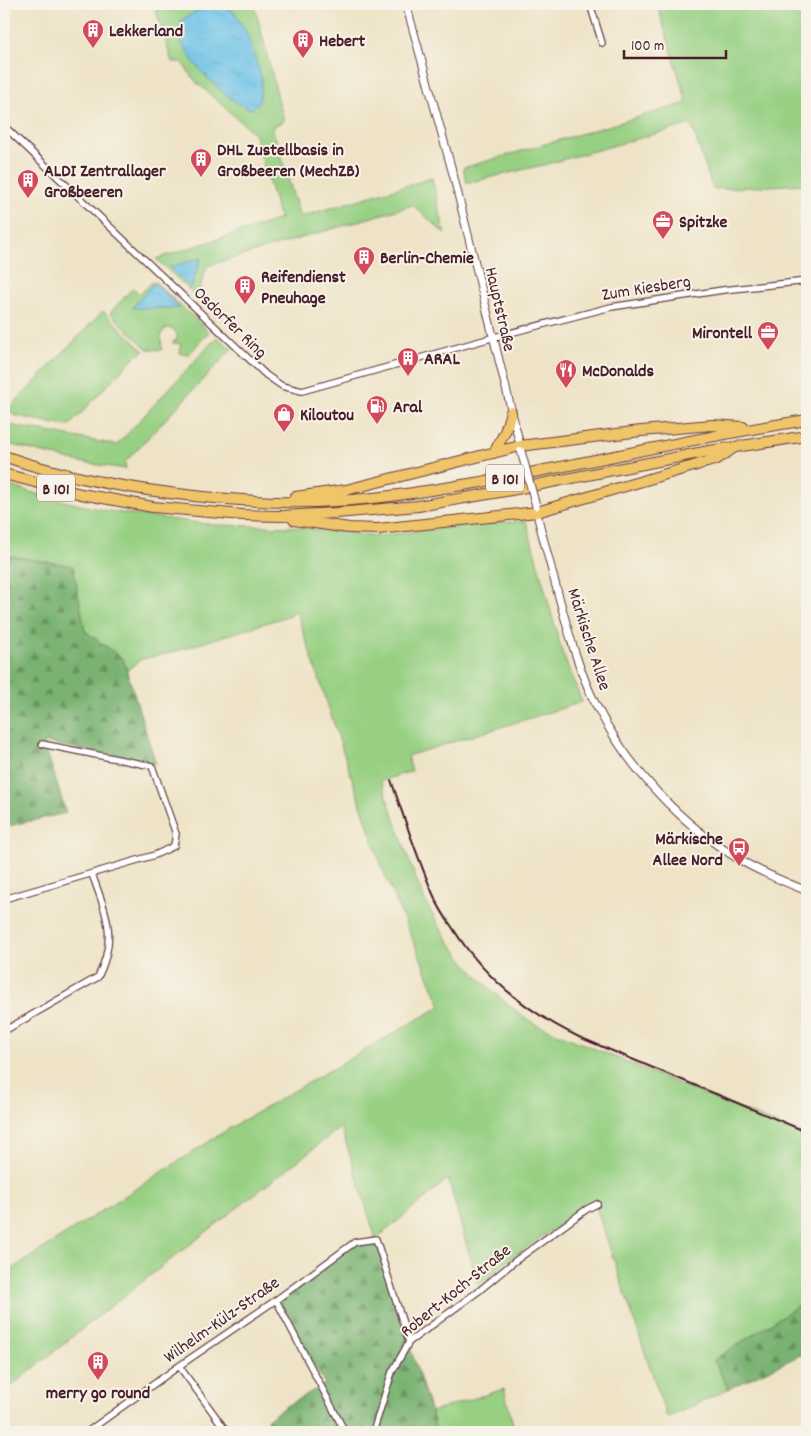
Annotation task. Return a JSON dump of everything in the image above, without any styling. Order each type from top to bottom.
[{"type":"highway","points":[[494,453],[505,432],[511,412]]},
{"type":"highway","name":"B 101","points":[[4,456],[84,479],[156,492],[279,503],[337,501],[417,493],[507,478],[759,427],[807,420]]},
{"type":"highway","points":[[247,501],[346,490],[494,453],[641,431],[712,425],[759,427]]},
{"type":"highway","name":"B 101","points":[[4,474],[81,494],[153,507],[243,515],[281,516],[418,506],[709,451],[807,436]]},
{"type":"highway","points":[[281,516],[328,525],[378,529],[536,509],[717,459],[735,447]]},
{"type":"street","points":[[406,5],[415,4]]},
{"type":"street","points":[[590,4],[602,43]]},
{"type":"street","name":"Hauptstraße","points":[[406,5],[452,174],[536,509]]},
{"type":"street","name":"Osdorfer Ring","points":[[4,126],[266,375],[282,386],[302,391],[492,338]]},
{"type":"street","name":"Zum Kiesberg","points":[[492,338],[611,307],[723,290],[807,281]]},
{"type":"street","name":"Märkische Allee","points":[[536,509],[577,658],[596,705],[619,744],[640,773],[664,798],[684,818],[716,844],[742,861],[807,891]]},
{"type":"street","points":[[4,899],[155,855],[174,846],[176,834],[152,766],[42,744]]},
{"type":"street","points":[[4,1031],[98,977],[106,957],[109,921],[92,874]]},
{"type":"street","name":"Robert-Koch-Straße","points":[[373,1432],[392,1372],[409,1342],[480,1290],[515,1261],[587,1209],[597,1204]]},
{"type":"street","name":"Wilhelm-Külz-Straße","points":[[87,1432],[276,1300],[355,1242],[376,1239],[409,1342]]},
{"type":"street","points":[[276,1300],[345,1432]]},
{"type":"street","points":[[179,1366],[227,1432]]},
{"type":"green space","points":[[154,4],[254,4],[284,121],[272,127],[300,217],[432,178],[445,234],[413,205],[207,266],[197,297],[156,259],[280,219],[254,133],[197,83],[181,62],[172,62]]},
{"type":"green space","points":[[657,4],[807,4],[807,184],[713,189],[691,124],[547,164],[467,183],[463,168],[687,103]]},
{"type":"green space","points":[[153,280],[209,332],[189,354],[180,354],[181,344],[172,343],[177,339],[177,334],[173,329],[166,328],[161,334],[162,350],[147,349],[110,313],[133,288],[140,294],[152,282],[153,284],[133,307],[180,308]]},
{"type":"green space","points":[[103,311],[144,351],[134,357],[71,424],[65,426],[13,415],[9,409]]},
{"type":"green space","points":[[217,337],[232,349],[125,462],[126,469],[79,462],[4,443],[4,424],[117,445]]},
{"type":"green space","points":[[4,484],[47,497],[107,511],[215,525],[294,527],[378,536],[478,524],[526,521],[562,652],[582,702],[407,756],[412,771],[381,781],[417,882],[433,915],[444,934],[470,968],[500,998],[535,1024],[807,1137],[807,1300],[714,1360],[728,1389],[667,1418],[594,1201],[514,1256],[478,1285],[448,1179],[376,1239],[341,1127],[4,1392],[4,1274],[230,1128],[441,1006],[382,868],[297,613],[170,653],[142,659],[127,670],[123,659],[85,631],[73,566],[4,555]]},
{"type":"green space","points":[[4,555],[73,566],[85,631],[123,659],[156,764],[44,742],[66,813],[4,827]]},
{"type":"green space","points":[[376,1239],[437,1432],[276,1432],[266,1420],[286,1406],[325,1384],[278,1301],[356,1244]]},
{"type":"green space","points":[[807,1300],[807,1352],[728,1389],[714,1360]]},
{"type":"green space","points":[[504,1389],[515,1432],[437,1432],[431,1412]]},
{"type":"water","points":[[219,5],[234,12],[247,34],[262,79],[259,102],[252,109],[232,99],[210,80],[190,57],[180,37],[181,21],[195,12]]},
{"type":"water","points":[[201,258],[191,288],[169,267]]},
{"type":"water","points":[[154,283],[180,308],[132,308]]},
{"type":"railway","points":[[391,780],[439,907],[464,945],[492,977],[508,991],[542,1016],[579,1037],[807,1132]]},
{"type":"place","name":"Lekkerland","points":[[93,49]]},
{"type":"place","name":"Hebert","points":[[303,59]]},
{"type":"place","name":"DHL Zustellbasis in Großbeeren (MechZB)","points":[[201,178]]},
{"type":"place","name":"ALDI Zentrallager Großbeeren","points":[[28,199]]},
{"type":"place","name":"Spitzke","points":[[663,240]]},
{"type":"place","name":"Berlin-Chemie","points":[[364,276]]},
{"type":"place","name":"Reifendienst Pneuhage","points":[[245,305]]},
{"type":"place","name":"Mirontell","points":[[768,351]]},
{"type":"place","name":"ARAL","points":[[408,377]]},
{"type":"place","name":"McDonalds","points":[[566,389]]},
{"type":"place","name":"Aral","points":[[377,425]]},
{"type":"place","name":"Kiloutou","points":[[284,433]]},
{"type":"place","name":"Märkische Allee Nord","points":[[739,867]]},
{"type":"place","name":"merry go round","points":[[98,1381]]}]
